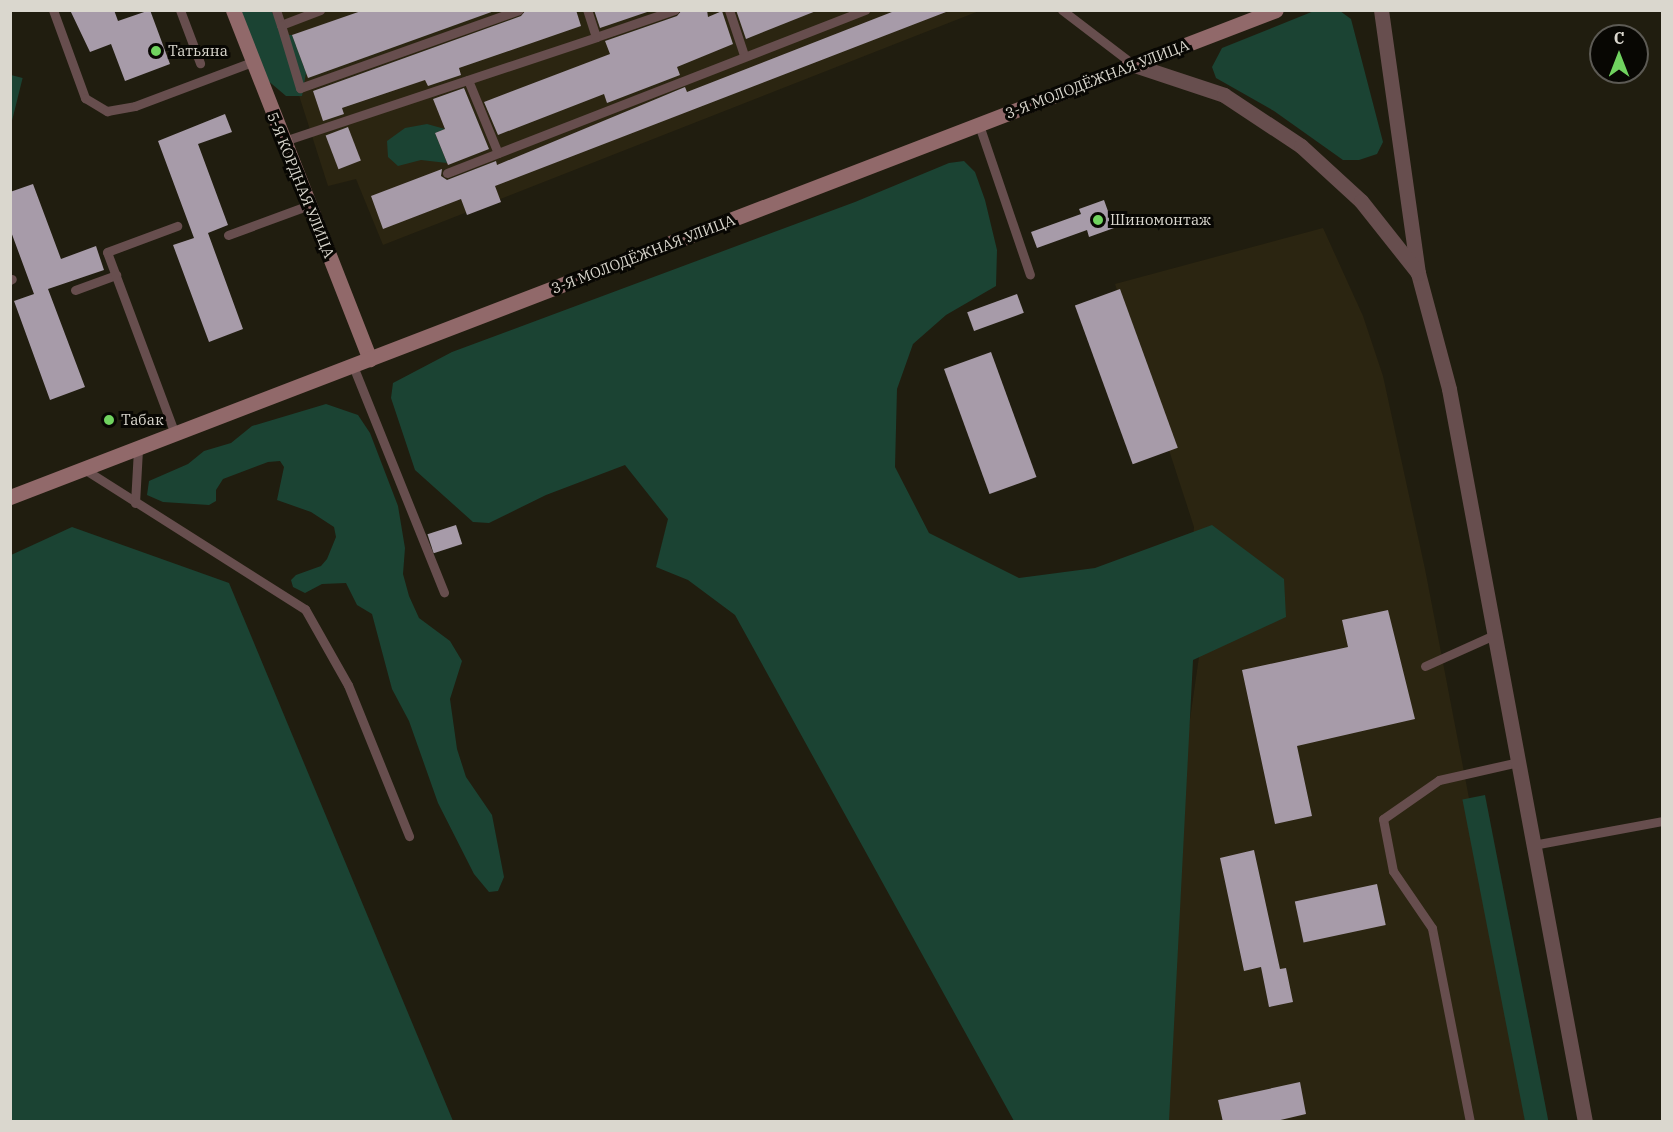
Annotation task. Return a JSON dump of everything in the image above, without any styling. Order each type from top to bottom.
[{"type":"main road","name":"5-Я КОРДНАЯ УЛИЦА","points":[[233,10],[370,359]]},
{"type":"main road","name":"3-Я МОЛОДЁЖНАЯ УЛИЦА","points":[[11,496],[1276,10]]},
{"type":"street","points":[[1381,10],[1418,273],[1449,389],[1585,1122]]},
{"type":"street","points":[[1134,65],[1224,95],[1301,146],[1361,201],[1418,273]]},
{"type":"lane","points":[[53,10],[85,98],[107,111],[135,106],[252,62]]},
{"type":"lane","points":[[180,10],[200,63]]},
{"type":"lane","points":[[276,10],[300,88],[519,10]]},
{"type":"lane","points":[[281,25],[320,10]]},
{"type":"lane","points":[[587,10],[596,37]]},
{"type":"lane","points":[[284,141],[675,10]]},
{"type":"lane","points":[[729,10],[744,55]]},
{"type":"lane","points":[[447,173],[744,55],[866,10]]},
{"type":"lane","points":[[1062,10],[1134,65]]},
{"type":"lane","points":[[468,80],[498,153]]},
{"type":"lane","points":[[979,125],[1030,274]]},
{"type":"lane","points":[[228,235],[309,205]]},
{"type":"lane","points":[[175,434],[107,252],[177,226]]},
{"type":"lane","points":[[75,290],[116,275]]},
{"type":"lane","points":[[353,366],[444,592]]},
{"type":"lane","points":[[135,503],[138,449]]},
{"type":"lane","points":[[84,469],[305,609],[348,685],[409,836]]},
{"type":"lane","points":[[1425,666],[1494,635]]},
{"type":"lane","points":[[1470,1122],[1432,928],[1393,871],[1383,819],[1439,780],[1518,762]]},
{"type":"lane","points":[[1533,845],[1662,821]]},
{"type":"shaded area","points":[[272,11],[979,11],[383,245],[356,179],[328,186]]},
{"type":"shaded area","points":[[1323,228],[1363,316],[1383,376],[1425,569],[1531,1121],[1132,1121],[1200,650],[1183,651],[1194,527],[1115,284]]},
{"type":"green space","points":[[237,11],[271,11],[287,35],[292,35],[306,73],[302,96],[286,96],[266,79]]},
{"type":"green space","points":[[1314,11],[1340,11],[1351,19],[1383,142],[1377,154],[1359,160],[1343,160],[1274,111],[1216,78],[1212,67],[1222,48]]},
{"type":"green space","points":[[11,75],[23,78],[10,129]]},
{"type":"green space","points":[[427,124],[445,129],[435,133],[447,163],[421,160],[398,166],[388,157],[387,141],[405,128]]},
{"type":"green space","points":[[964,161],[975,172],[985,200],[997,250],[996,286],[946,315],[913,344],[897,389],[895,467],[929,533],[1019,578],[1095,568],[1212,525],[1284,579],[1286,617],[1193,660],[1169,1121],[1014,1121],[735,615],[688,580],[656,567],[668,519],[625,465],[546,495],[489,523],[473,522],[415,470],[391,398],[393,383],[452,352],[855,202],[949,163]]},
{"type":"green space","points":[[326,404],[358,415],[370,433],[398,506],[405,548],[403,574],[409,596],[419,618],[450,641],[462,661],[450,699],[457,749],[466,777],[492,815],[504,877],[498,891],[489,892],[474,874],[438,803],[409,721],[392,689],[372,614],[357,605],[346,583],[322,584],[305,593],[293,587],[291,580],[296,575],[321,566],[327,559],[336,537],[334,527],[311,512],[277,500],[284,467],[280,461],[268,462],[223,479],[216,490],[216,501],[209,505],[163,502],[147,495],[149,481],[188,464],[204,451],[231,443],[252,426]]},
{"type":"green space","points":[[72,527],[229,583],[453,1121],[11,1121],[11,555]]},
{"type":"green space","points":[[1485,795],[1548,1121],[1525,1122],[1462,799]]},
{"type":"building","points":[[70,10],[114,10],[118,21],[150,10],[170,64],[125,81],[111,44],[90,52]]},
{"type":"building","points":[[364,10],[497,10],[308,78],[292,35]]},
{"type":"building","points":[[526,10],[576,10],[581,26],[459,68],[461,75],[428,86],[425,80],[342,108],[344,114],[323,121],[313,91],[521,16]]},
{"type":"building","points":[[594,10],[653,10],[600,28]]},
{"type":"building","points":[[682,10],[707,10],[708,17],[722,11],[733,44],[677,67],[680,75],[607,103],[604,94],[498,135],[484,102],[610,54],[605,41],[677,16]]},
{"type":"building","points":[[736,10],[816,10],[816,11],[746,39]]},
{"type":"building","points":[[897,10],[946,12],[495,186],[501,202],[467,215],[461,199],[383,229],[371,196],[442,169],[441,176],[447,180],[496,161],[497,165],[685,87],[687,92]]},
{"type":"building","points":[[464,88],[489,149],[448,165],[435,133],[445,129],[433,99]]},
{"type":"building","points":[[225,114],[232,132],[198,144],[228,225],[208,233],[243,329],[209,342],[173,245],[194,238],[158,141]]},
{"type":"building","points":[[348,127],[361,161],[338,169],[326,136]]},
{"type":"building","points":[[33,184],[61,259],[96,246],[104,270],[48,289],[85,387],[50,400],[14,301],[34,294],[10,229],[10,192]]},
{"type":"building","points":[[1104,200],[1114,228],[1089,237],[1087,230],[1037,248],[1031,232],[1081,214],[1079,209]]},
{"type":"building","points":[[1120,289],[1178,448],[1133,464],[1075,305]]},
{"type":"building","points":[[1017,294],[1024,313],[974,331],[967,312]]},
{"type":"building","points":[[991,352],[1036,477],[990,494],[944,369]]},
{"type":"building","points":[[456,525],[462,544],[434,553],[427,534]]},
{"type":"building","points":[[1388,610],[1415,719],[1297,746],[1312,816],[1275,824],[1242,670],[1348,647],[1342,620]]},
{"type":"building","points":[[1254,850],[1280,969],[1286,968],[1293,1002],[1269,1007],[1261,967],[1244,971],[1220,858]]},
{"type":"building","points":[[1377,884],[1386,925],[1304,943],[1295,901]]},
{"type":"building","points":[[1300,1082],[1306,1114],[1272,1122],[1223,1122],[1218,1100]]},
{"type":"place","name":"Татьяна","points":[[156,51]]},
{"type":"place","name":"Шиномонтаж","points":[[1098,220]]},
{"type":"place","name":"Табак","points":[[109,420]]}]
